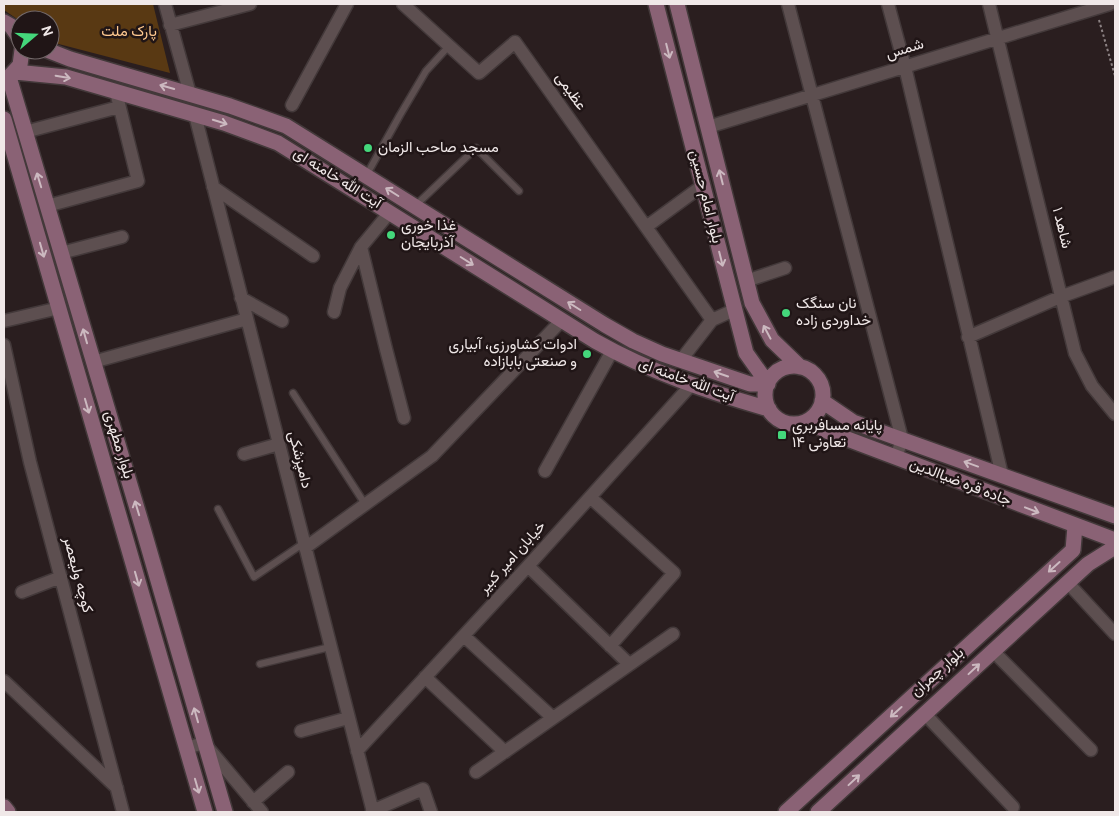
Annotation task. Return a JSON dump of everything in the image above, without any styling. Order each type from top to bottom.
[{"type":"street","points":[[165,4],[190,94]]},
{"type":"street","points":[[170,25],[250,4]]},
{"type":"street","points":[[292,105],[347,4]]},
{"type":"street","name":"عظیمی","points":[[403,4],[479,73],[516,42],[646,227]]},
{"type":"street","name":"بلوار امام حسین","points":[[656,4],[746,353],[768,384]]},
{"type":"street","name":"بلوار امام حسین","points":[[677,4],[752,303],[772,340],[800,367]]},
{"type":"street","points":[[788,4],[902,439],[896,458]]},
{"type":"street","points":[[888,4],[905,67],[1002,475]]},
{"type":"street","name":"شاهد ۱","points":[[989,4],[1075,353],[1092,386],[1115,414]]},
{"type":"street","name":"شمس","points":[[708,127],[998,38],[1095,6],[1110,4]]},
{"type":"street","name":"آیت الله خامنه ای","points":[[60,55],[230,106],[286,126],[633,341],[750,384],[768,384]]},
{"type":"street","points":[[9,76],[20,65],[21,60]]},
{"type":"street","name":"آیت الله خامنه ای","points":[[9,76],[66,77],[224,123],[278,143],[612,351],[656,372],[769,409]]},
{"type":"street","name":"بلوار مطهری","points":[[9,76],[225,812]]},
{"type":"street","points":[[47,206],[138,181],[116,92]]},
{"type":"street","points":[[25,132],[120,108]]},
{"type":"street","name":"دامپزشکی","points":[[195,115],[372,811]]},
{"type":"street","name":"بلوار مطهری","points":[[4,119],[8,151],[59,308],[205,812]]},
{"type":"street","points":[[702,186],[646,227],[712,320]]},
{"type":"street","points":[[213,187],[313,256]]},
{"type":"street","points":[[334,312],[340,288],[362,247],[390,212]]},
{"type":"street","points":[[61,253],[122,237]]},
{"type":"street","points":[[362,247],[404,418]]},
{"type":"street","points":[[746,281],[785,268]]},
{"type":"street","points":[[968,337],[1060,297],[1115,277]]},
{"type":"street","points":[[241,298],[282,321]]},
{"type":"street","points":[[4,321],[59,308]]},
{"type":"street","points":[[681,360],[712,320],[734,310]]},
{"type":"street","points":[[93,362],[247,319]]},
{"type":"street","points":[[304,545],[432,456],[562,320]]},
{"type":"street","name":"کوچه ولیعصر","points":[[4,345],[30,462],[123,812]]},
{"type":"street","points":[[546,471],[612,351]]},
{"type":"street","points":[[790,367],[800,367],[808,370],[815,376],[823,392],[822,401],[820,409],[814,416],[799,424],[790,424],[774,416],[769,409],[766,392],[773,376],[781,370],[790,367]]},
{"type":"street","name":"خیابان امیر کبیر","points":[[357,751],[528,566],[692,384]]},
{"type":"street","name":"جاده قره ضیاالدین","points":[[822,401],[853,422],[1115,516]]},
{"type":"street","name":"جاده قره ضیاالدین","points":[[807,421],[829,432],[896,458],[1115,540]]},
{"type":"street","points":[[244,454],[278,444]]},
{"type":"street","points":[[590,497],[674,573],[610,646]]},
{"type":"street","name":"بلوار چمران","points":[[786,812],[1073,550],[1075,526]]},
{"type":"street","points":[[128,546],[146,541]]},
{"type":"street","name":"بلوار چمران","points":[[818,812],[1088,564],[1115,548]]},
{"type":"street","points":[[528,566],[629,664]]},
{"type":"street","points":[[22,592],[60,577]]},
{"type":"street","points":[[1068,583],[1115,634]]},
{"type":"street","points":[[476,772],[674,634]]},
{"type":"street","points":[[464,636],[553,718]]},
{"type":"street","points":[[994,651],[1091,750]]},
{"type":"street","points":[[425,677],[505,752]]},
{"type":"street","points":[[4,682],[116,788]]},
{"type":"street","points":[[925,714],[1013,807]]},
{"type":"street","points":[[301,731],[348,718]]},
{"type":"street","points":[[186,748],[204,743],[262,812]]},
{"type":"street","points":[[254,802],[288,772]]},
{"type":"street","points":[[372,811],[424,789],[431,812]]},
{"type":"street","points":[[4,807],[8,812]]},
{"type":"lane","points":[[366,176],[426,72],[449,46]]},
{"type":"lane","points":[[415,206],[476,148],[519,191]]},
{"type":"lane","points":[[293,393],[365,504]]},
{"type":"lane","points":[[218,509],[254,577],[304,545]]},
{"type":"lane","points":[[260,664],[330,647]]},
{"type":"path","points":[[1095,6],[1115,76]]},
{"type":"green space","name":"پارک ملت","points":[[4,4],[153,4],[170,73],[60,44],[60,10],[10,10],[10,14],[4,10]]},
{"type":"place","name":"مسجد صاحب الزمان","points":[[368,148]]},
{"type":"place","name":"غذا خوری آذربایجان","points":[[391,235]]},
{"type":"place","name":"نان سنگک خداوردی زاده","points":[[786,313]]},
{"type":"place","name":"ادوات کشاورزی، آبیاری و صنعتی بابازاده","points":[[587,354]]},
{"type":"place","name":"پایانه مسافربری تعاونی ۱۴","points":[[782,435]]}]
